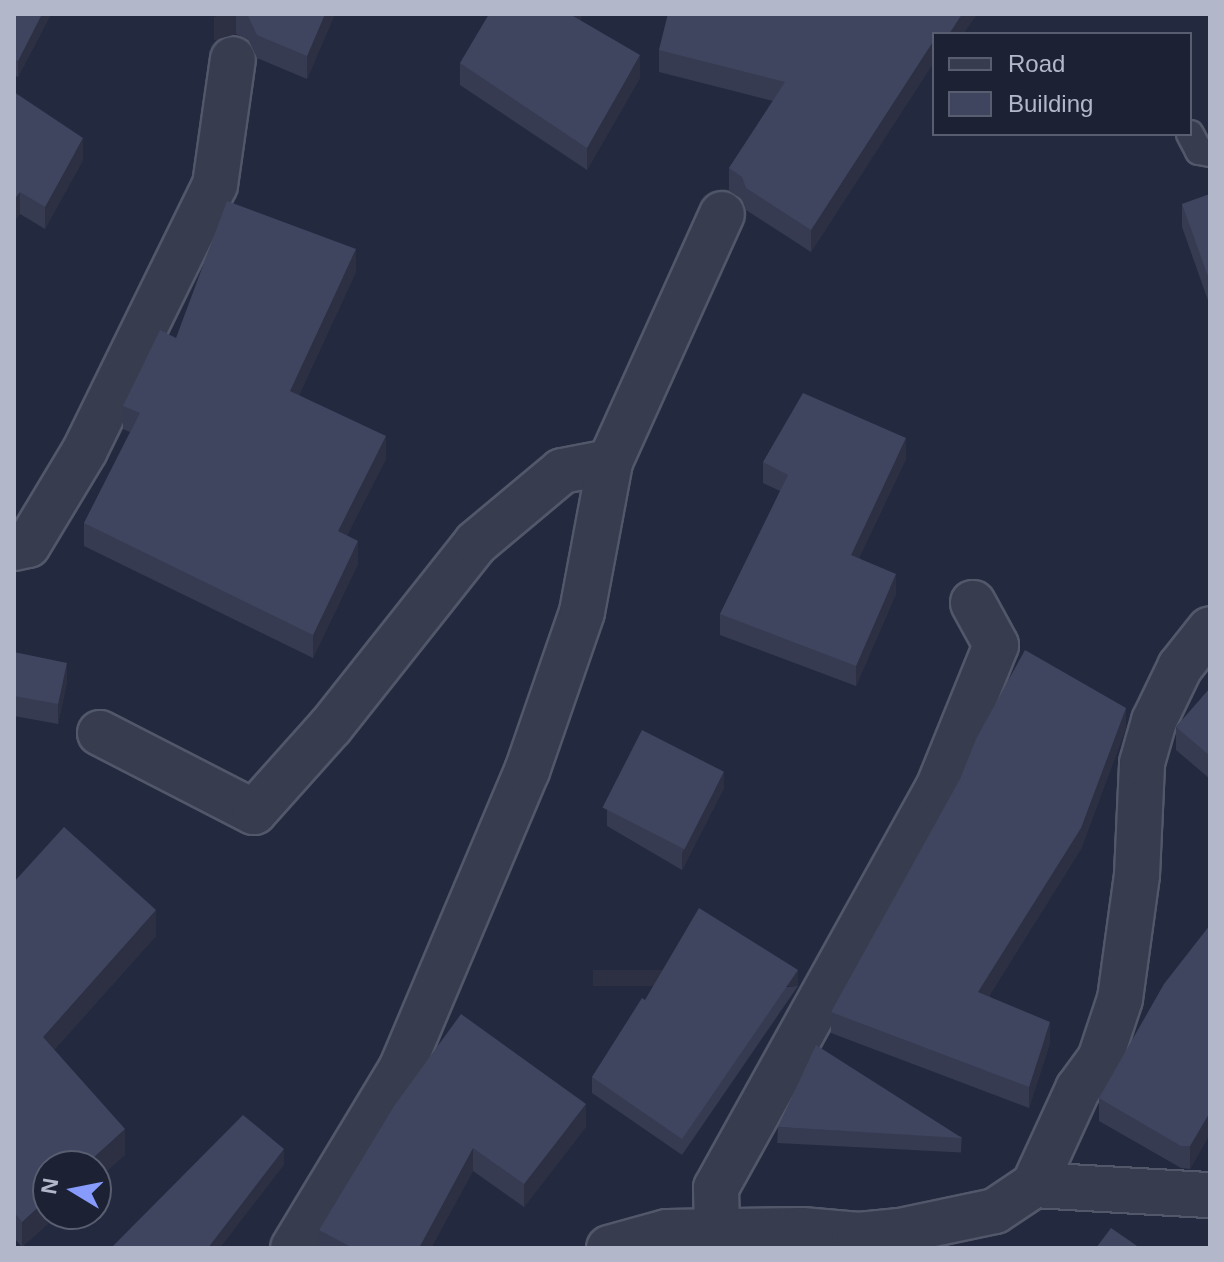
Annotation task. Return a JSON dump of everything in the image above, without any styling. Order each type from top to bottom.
[{"type":"street","points":[[14,548],[28,545],[85,450],[215,185],[233,59]]},
{"type":"street","points":[[293,1248],[401,1069],[527,771],[582,612],[610,462],[722,214]]},
{"type":"street","points":[[100,733],[254,812],[331,726],[476,543],[562,471],[610,462]]},
{"type":"street","points":[[717,1229],[716,1188],[938,788],[996,645],[973,603]]},
{"type":"street","points":[[609,1248],[667,1232],[717,1229],[896,1239],[995,1211],[1034,1185],[1078,1089],[1100,1059],[1120,999],[1132,934],[1142,763],[1154,721],[1180,667],[1210,629]]},
{"type":"street","points":[[1034,1185],[1210,1195]]},
{"type":"lane","points":[[1191,136],[1199,151],[1210,153]]},
{"type":"building","points":[[14,14],[42,14],[18,61],[14,59]]},
{"type":"building","points":[[243,14],[325,14],[307,56],[257,35],[248,16]]},
{"type":"building","points":[[489,14],[574,14],[640,55],[587,148],[460,63]]},
{"type":"building","points":[[668,14],[962,14],[950,32],[932,32],[932,43],[811,230],[746,188],[742,177],[729,168],[785,82],[659,50]]},
{"type":"building","points":[[14,92],[83,138],[45,207],[20,192],[14,200]]},
{"type":"building","points":[[1210,194],[1210,282],[1182,204]]},
{"type":"building","points":[[227,201],[356,249],[290,391],[386,436],[338,531],[358,541],[313,635],[84,523],[140,413],[123,406],[160,330],[176,338]]},
{"type":"building","points":[[803,393],[906,438],[851,555],[896,574],[856,666],[720,614],[788,475],[763,462]]},
{"type":"building","points":[[1025,650],[1126,708],[1081,828],[978,992],[1050,1022],[1029,1087],[831,1012],[960,779],[976,739]]},
{"type":"building","points":[[14,652],[67,663],[58,704],[14,696]]},
{"type":"building","points":[[1210,688],[1210,756],[1176,727]]},
{"type":"building","points":[[642,730],[724,772],[684,849],[603,808]]},
{"type":"building","points":[[64,827],[156,910],[43,1037],[125,1129],[102,1150],[32,1150],[32,1213],[22,1222],[14,1212],[14,882]]},
{"type":"building","points":[[699,908],[798,970],[682,1139],[592,1077],[642,998],[645,1000]]},
{"type":"building","points":[[1210,925],[1210,1112],[1190,1146],[1181,1146],[1099,1098],[1164,984]]},
{"type":"building","points":[[461,1014],[586,1104],[524,1184],[473,1148],[419,1248],[353,1248],[319,1230],[394,1106]]},
{"type":"building","points":[[816,1045],[962,1138],[778,1127]]},
{"type":"building","points":[[243,1115],[284,1149],[208,1248],[111,1248]]},
{"type":"building","points":[[1111,1228],[1140,1248],[1096,1248]]}]
